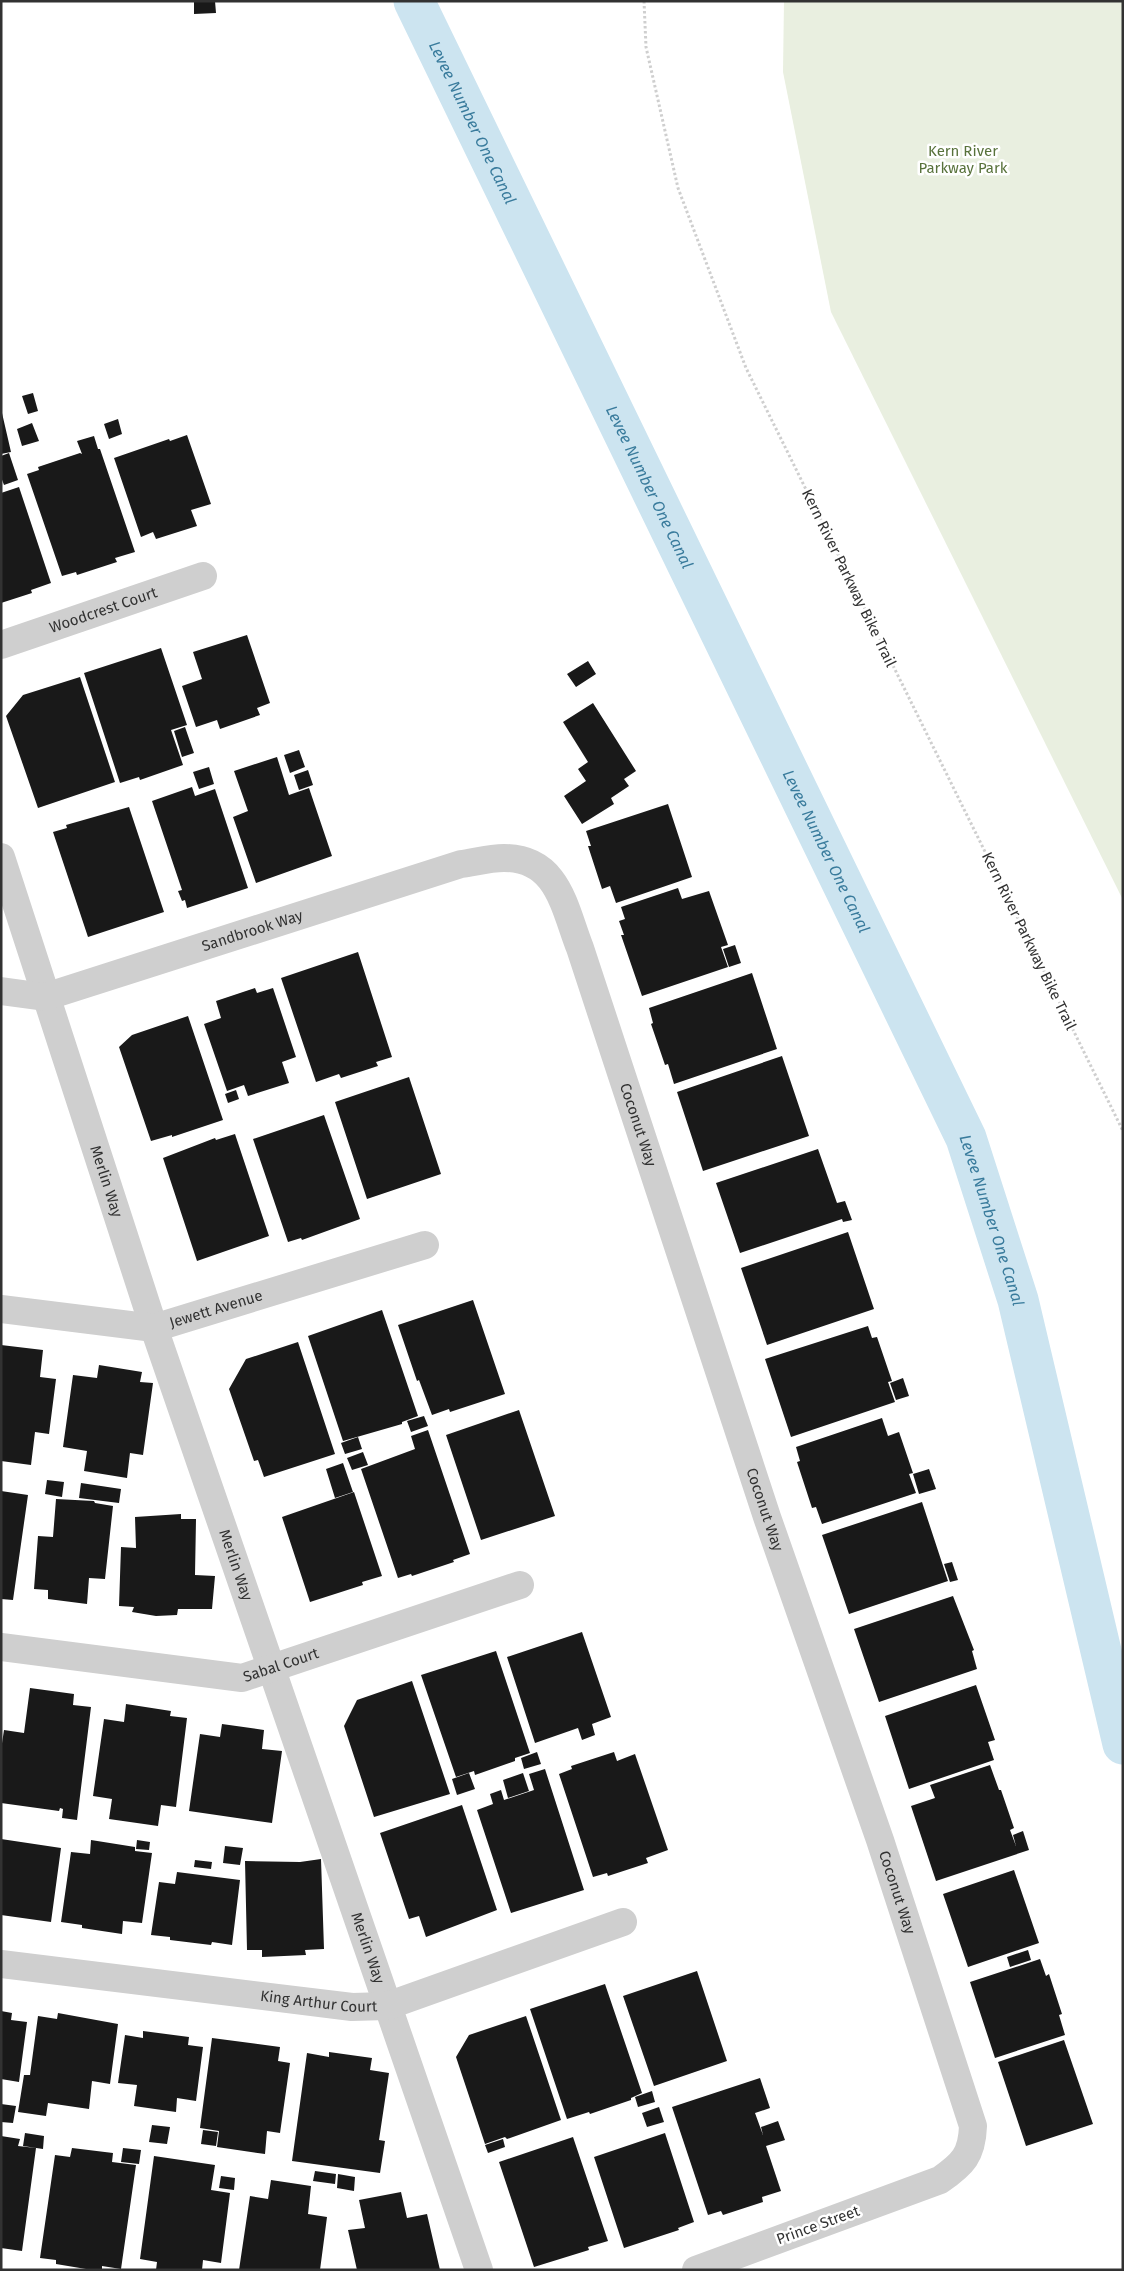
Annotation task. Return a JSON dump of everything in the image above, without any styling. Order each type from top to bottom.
[{"type":"street","name":"Woodcrest Court","points":[[1,645],[203,576]]},
{"type":"street","name":"Merlin Way","points":[[1,857],[154,1328],[273,1668],[387,2006],[479,2270]]},
{"type":"street","name":"Sandbrook Way","points":[[1,991],[46,997],[461,864],[504,858]]},
{"type":"street","name":"Coconut Way","points":[[504,858],[528,862],[546,871],[556,886],[577,940],[767,1517],[880,1840],[973,2126],[973,2141],[961,2166],[940,2180]]},
{"type":"street","name":"Jewett Avenue","points":[[1,1309],[154,1328],[425,1245]]},
{"type":"street","name":"Sabal Court","points":[[1,1647],[242,1678],[520,1584]]},
{"type":"street","name":"King Arthur Court","points":[[1,1964],[352,2007],[387,2006],[623,1922]]},
{"type":"street","name":"Prince Street","points":[[696,2270],[940,2180]]},
{"type":"path","name":"Kern River Parkway Bike Trail","points":[[644,1],[646,47],[678,188],[746,368],[1123,1131]]},
{"type":"green space","name":"Kern River Parkway Park","points":[[784,1],[1123,1],[1123,900],[831,312],[783,72]]},
{"type":"building","points":[[194,1],[215,1],[216,13],[194,14]]},
{"type":"building","points":[[33,393],[38,411],[28,414],[22,396]]},
{"type":"building","points":[[1,413],[11,452],[1,454]]},
{"type":"building","points":[[118,419],[122,434],[109,439],[104,424]]},
{"type":"building","points":[[32,423],[39,441],[22,446],[17,429]]},
{"type":"building","points":[[187,435],[211,504],[191,510],[197,526],[156,539],[153,532],[141,537],[114,458],[169,439],[170,441]]},
{"type":"building","points":[[94,436],[135,552],[115,558],[117,562],[77,575],[76,572],[62,576],[27,474],[39,470],[38,467],[80,453],[82,454],[77,441]]},
{"type":"building","points":[[9,453],[18,480],[4,485],[1,477],[1,456]]},
{"type":"building","points":[[19,487],[51,583],[31,590],[32,593],[1,603],[1,493]]},
{"type":"building","points":[[247,635],[270,703],[257,708],[260,715],[220,729],[217,720],[196,727],[182,686],[202,679],[193,652]]},
{"type":"building","points":[[161,648],[187,725],[171,730],[183,765],[140,780],[139,777],[120,783],[84,673]]},
{"type":"building","points":[[588,661],[596,674],[576,687],[567,674]]},
{"type":"building","points":[[80,677],[115,782],[38,808],[6,716],[23,695]]},
{"type":"building","points":[[593,703],[636,771],[624,779],[629,786],[611,798],[614,804],[582,824],[564,796],[586,781],[578,769],[588,762],[563,722]]},
{"type":"building","points":[[185,727],[194,753],[182,757],[174,731]]},
{"type":"building","points":[[299,750],[305,767],[290,773],[284,755]]},
{"type":"building","points":[[277,757],[289,795],[309,788],[332,856],[256,883],[233,817],[248,811],[234,771]]},
{"type":"building","points":[[209,767],[214,784],[199,789],[193,772]]},
{"type":"building","points":[[308,770],[313,785],[299,790],[294,775]]},
{"type":"building","points":[[192,787],[195,796],[215,789],[248,888],[187,908],[185,900],[182,901],[178,891],[182,890],[152,801]]},
{"type":"building","points":[[668,804],[692,877],[616,903],[610,886],[602,889],[588,846],[591,846],[586,831]]},
{"type":"building","points":[[129,807],[164,912],[88,937],[53,832],[67,828],[66,825]]},
{"type":"building","points":[[678,888],[682,899],[709,891],[728,945],[721,947],[728,967],[642,996],[621,935],[624,935],[619,921],[625,919],[621,907]]},
{"type":"building","points":[[735,945],[741,963],[729,967],[723,949]]},
{"type":"building","points":[[358,952],[392,1057],[376,1062],[378,1066],[341,1078],[339,1074],[316,1082],[281,978]]},
{"type":"building","points":[[752,973],[777,1049],[674,1084],[668,1064],[665,1065],[651,1024],[653,1023],[649,1008]]},
{"type":"building","points":[[255,988],[257,993],[273,988],[296,1057],[282,1062],[289,1083],[248,1096],[244,1085],[227,1091],[204,1024],[221,1018],[216,1001]]},
{"type":"building","points":[[188,1016],[223,1120],[172,1137],[172,1135],[151,1141],[119,1047],[132,1035]]},
{"type":"building","points":[[782,1056],[809,1136],[703,1171],[677,1092]]},
{"type":"building","points":[[409,1077],[441,1174],[367,1199],[335,1102]]},
{"type":"building","points":[[236,1090],[239,1099],[228,1103],[225,1094]]},
{"type":"building","points":[[324,1115],[360,1219],[302,1240],[301,1238],[288,1242],[253,1139]]},
{"type":"building","points":[[235,1134],[269,1236],[197,1261],[163,1158],[215,1138],[216,1140]]},
{"type":"building","points":[[818,1149],[837,1203],[845,1201],[852,1220],[843,1222],[842,1219],[740,1253],[716,1183]]},
{"type":"building","points":[[848,1232],[874,1309],[767,1345],[741,1268]]},
{"type":"building","points":[[473,1300],[505,1394],[450,1412],[449,1409],[432,1415],[419,1380],[417,1381],[398,1325]]},
{"type":"building","points":[[382,1310],[418,1416],[402,1422],[402,1424],[343,1441],[308,1336]]},
{"type":"building","points":[[868,1326],[872,1338],[877,1337],[892,1381],[888,1382],[895,1402],[791,1437],[765,1359]]},
{"type":"building","points":[[298,1342],[335,1454],[264,1477],[258,1460],[254,1461],[229,1389],[246,1359]]},
{"type":"building","points":[[1,1345],[43,1350],[40,1377],[56,1379],[49,1434],[35,1432],[31,1465],[1,1461]]},
{"type":"building","points":[[99,1365],[142,1372],[140,1382],[153,1383],[143,1455],[130,1453],[127,1478],[84,1471],[87,1451],[63,1447],[73,1375],[97,1378]]},
{"type":"building","points":[[903,1378],[909,1396],[896,1400],[890,1383]]},
{"type":"building","points":[[519,1410],[555,1516],[481,1540],[446,1435]]},
{"type":"building","points":[[424,1416],[428,1426],[411,1432],[407,1421]]},
{"type":"building","points":[[882,1418],[888,1436],[899,1432],[913,1473],[909,1474],[916,1493],[822,1524],[816,1507],[812,1508],[797,1462],[800,1461],[796,1447]]},
{"type":"building","points":[[428,1430],[470,1554],[453,1560],[454,1562],[412,1576],[411,1574],[398,1578],[361,1469],[415,1449],[411,1436]]},
{"type":"building","points":[[358,1437],[362,1449],[345,1454],[341,1443]]},
{"type":"building","points":[[363,1452],[368,1465],[352,1470],[347,1458]]},
{"type":"building","points":[[343,1463],[353,1492],[335,1498],[326,1469]]},
{"type":"building","points":[[929,1469],[936,1489],[919,1494],[913,1474]]},
{"type":"building","points":[[47,1480],[64,1482],[62,1497],[45,1494]]},
{"type":"building","points":[[81,1483],[121,1489],[119,1503],[79,1498]]},
{"type":"building","points":[[1,1491],[28,1495],[13,1600],[1,1599]]},
{"type":"building","points":[[354,1492],[382,1576],[362,1582],[363,1585],[310,1602],[282,1517]]},
{"type":"building","points":[[56,1499],[94,1501],[95,1503],[113,1506],[105,1579],[89,1578],[87,1604],[48,1599],[48,1590],[34,1589],[38,1536],[53,1537]]},
{"type":"building","points":[[922,1502],[948,1581],[849,1614],[822,1535]]},
{"type":"building","points":[[181,1514],[181,1519],[196,1519],[195,1575],[215,1576],[212,1609],[178,1609],[177,1615],[156,1616],[132,1612],[134,1607],[119,1606],[121,1547],[136,1548],[135,1517]]},
{"type":"building","points":[[952,1562],[958,1580],[950,1582],[944,1564]]},
{"type":"building","points":[[953,1596],[974,1650],[972,1651],[977,1669],[879,1702],[854,1629]]},
{"type":"building","points":[[582,1632],[611,1717],[592,1724],[595,1735],[582,1740],[578,1728],[535,1743],[507,1657]]},
{"type":"building","points":[[496,1651],[530,1753],[515,1758],[515,1761],[475,1775],[474,1771],[456,1777],[421,1675]]},
{"type":"building","points":[[412,1681],[450,1794],[374,1817],[344,1726],[357,1700]]},
{"type":"building","points":[[976,1685],[995,1740],[988,1742],[994,1760],[909,1789],[885,1716]]},
{"type":"building","points":[[30,1688],[74,1694],[73,1705],[91,1707],[77,1820],[62,1818],[63,1809],[60,1808],[59,1811],[1,1803],[1,1750],[4,1730],[24,1733]]},
{"type":"building","points":[[126,1704],[171,1711],[170,1716],[187,1718],[176,1807],[161,1805],[158,1826],[109,1819],[112,1799],[93,1796],[104,1719],[124,1722]]},
{"type":"building","points":[[222,1724],[264,1730],[262,1749],[282,1751],[272,1823],[189,1811],[200,1734],[220,1737]]},
{"type":"building","points":[[537,1752],[541,1764],[524,1769],[521,1758]]},
{"type":"building","points":[[614,1752],[617,1761],[635,1754],[668,1850],[646,1858],[648,1863],[608,1876],[607,1873],[593,1877],[559,1774],[572,1769],[571,1766]]},
{"type":"building","points":[[990,1765],[1014,1828],[1010,1830],[1016,1846],[1013,1835],[1023,1831],[1029,1850],[936,1881],[911,1806],[935,1798],[930,1785]]},
{"type":"building","points":[[545,1769],[584,1890],[511,1913],[477,1810],[493,1804],[490,1794],[501,1790],[504,1800],[534,1790],[529,1774]]},
{"type":"building","points":[[469,1773],[475,1789],[457,1795],[452,1779]]},
{"type":"building","points":[[523,1773],[529,1791],[508,1798],[503,1780]]},
{"type":"building","points":[[462,1805],[497,1910],[426,1937],[419,1916],[409,1919],[380,1833]]},
{"type":"building","points":[[1,1839],[61,1848],[51,1922],[1,1915]]},
{"type":"building","points":[[91,1840],[135,1847],[135,1851],[152,1853],[142,1923],[123,1921],[122,1934],[82,1928],[82,1925],[61,1922],[71,1852],[90,1854]]},
{"type":"building","points":[[137,1840],[150,1842],[149,1850],[136,1849]]},
{"type":"building","points":[[225,1846],[243,1848],[240,1865],[223,1863]]},
{"type":"building","points":[[321,1859],[324,1949],[305,1950],[306,1955],[262,1957],[262,1950],[247,1950],[245,1861],[300,1862]]},
{"type":"building","points":[[195,1860],[212,1862],[211,1869],[194,1867]]},
{"type":"building","points":[[1014,1870],[1039,1943],[968,1967],[943,1894]]},
{"type":"building","points":[[177,1872],[240,1880],[232,1945],[212,1942],[211,1945],[170,1940],[170,1937],[151,1935],[159,1882],[175,1884]]},
{"type":"building","points":[[1028,1950],[1031,1960],[1010,1967],[1007,1957]]},
{"type":"building","points":[[1040,1959],[1046,1976],[1049,1974],[1062,2014],[1059,2015],[1065,2035],[995,2058],[970,1982]]},
{"type":"building","points":[[697,1971],[727,2061],[654,2086],[623,1996]]},
{"type":"building","points":[[605,1984],[642,2093],[631,2098],[631,2100],[590,2114],[589,2112],[567,2119],[530,2009]]},
{"type":"building","points":[[1,2011],[12,2013],[11,2020],[27,2022],[19,2082],[1,2079]]},
{"type":"building","points":[[58,2013],[118,2024],[110,2084],[92,2081],[89,2109],[48,2103],[46,2116],[18,2112],[24,2075],[30,2075],[38,2016],[57,2019]]},
{"type":"building","points":[[526,2016],[561,2120],[507,2139],[505,2137],[485,2144],[456,2057],[469,2035]]},
{"type":"building","points":[[143,2031],[189,2037],[188,2045],[203,2047],[196,2101],[177,2098],[176,2112],[134,2106],[137,2085],[118,2083],[125,2035],[143,2038]]},
{"type":"building","points":[[212,2038],[280,2047],[278,2061],[290,2063],[280,2133],[267,2131],[265,2154],[217,2147],[219,2131],[200,2128]]},
{"type":"building","points":[[1064,2040],[1093,2124],[1026,2146],[998,2062]]},
{"type":"building","points":[[329,2052],[372,2058],[370,2070],[389,2073],[379,2140],[385,2141],[380,2173],[292,2161],[307,2053],[329,2057]]},
{"type":"building","points":[[760,2078],[770,2108],[755,2113],[763,2135],[761,2127],[778,2121],[785,2140],[766,2146],[781,2191],[762,2197],[763,2202],[723,2215],[721,2211],[708,2215],[672,2107]]},
{"type":"building","points":[[652,2091],[655,2102],[638,2107],[635,2097]]},
{"type":"building","points":[[1,2104],[16,2106],[13,2123],[1,2122]]},
{"type":"building","points":[[659,2107],[664,2122],[647,2127],[642,2113]]},
{"type":"building","points":[[152,2125],[170,2127],[167,2144],[149,2142]]},
{"type":"building","points":[[203,2130],[218,2132],[216,2146],[201,2144]]},
{"type":"building","points":[[25,2133],[44,2136],[43,2149],[23,2146]]},
{"type":"building","points":[[665,2133],[694,2222],[678,2228],[679,2230],[624,2248],[594,2157]]},
{"type":"building","points":[[1,2136],[20,2139],[18,2146],[36,2148],[22,2251],[1,2248]]},
{"type":"building","points":[[573,2137],[608,2241],[588,2247],[589,2250],[534,2267],[499,2162]]},
{"type":"building","points":[[503,2139],[505,2147],[488,2153],[485,2145]]},
{"type":"building","points":[[72,2148],[113,2153],[112,2162],[136,2165],[121,2269],[102,2266],[102,2270],[92,2270],[56,2264],[56,2260],[40,2258],[55,2155],[70,2157]]},
{"type":"building","points":[[123,2148],[141,2150],[139,2164],[121,2162]]},
{"type":"building","points":[[154,2156],[215,2165],[211,2190],[230,2193],[221,2263],[203,2260],[202,2270],[156,2270],[157,2262],[140,2259]]},
{"type":"building","points":[[315,2171],[336,2174],[335,2184],[313,2181]]},
{"type":"building","points":[[338,2174],[355,2177],[354,2191],[337,2188]]},
{"type":"building","points":[[221,2176],[235,2178],[234,2190],[219,2188]]},
{"type":"building","points":[[271,2180],[311,2186],[308,2214],[327,2217],[320,2270],[239,2270],[250,2196],[268,2199]]},
{"type":"building","points":[[401,2192],[407,2218],[427,2214],[440,2270],[357,2270],[348,2230],[365,2228],[359,2200]]},
{"type":"waterway","name":"Levee Number One Canal","points":[[414,1],[966,1138],[1018,1300],[1123,1744]]}]
